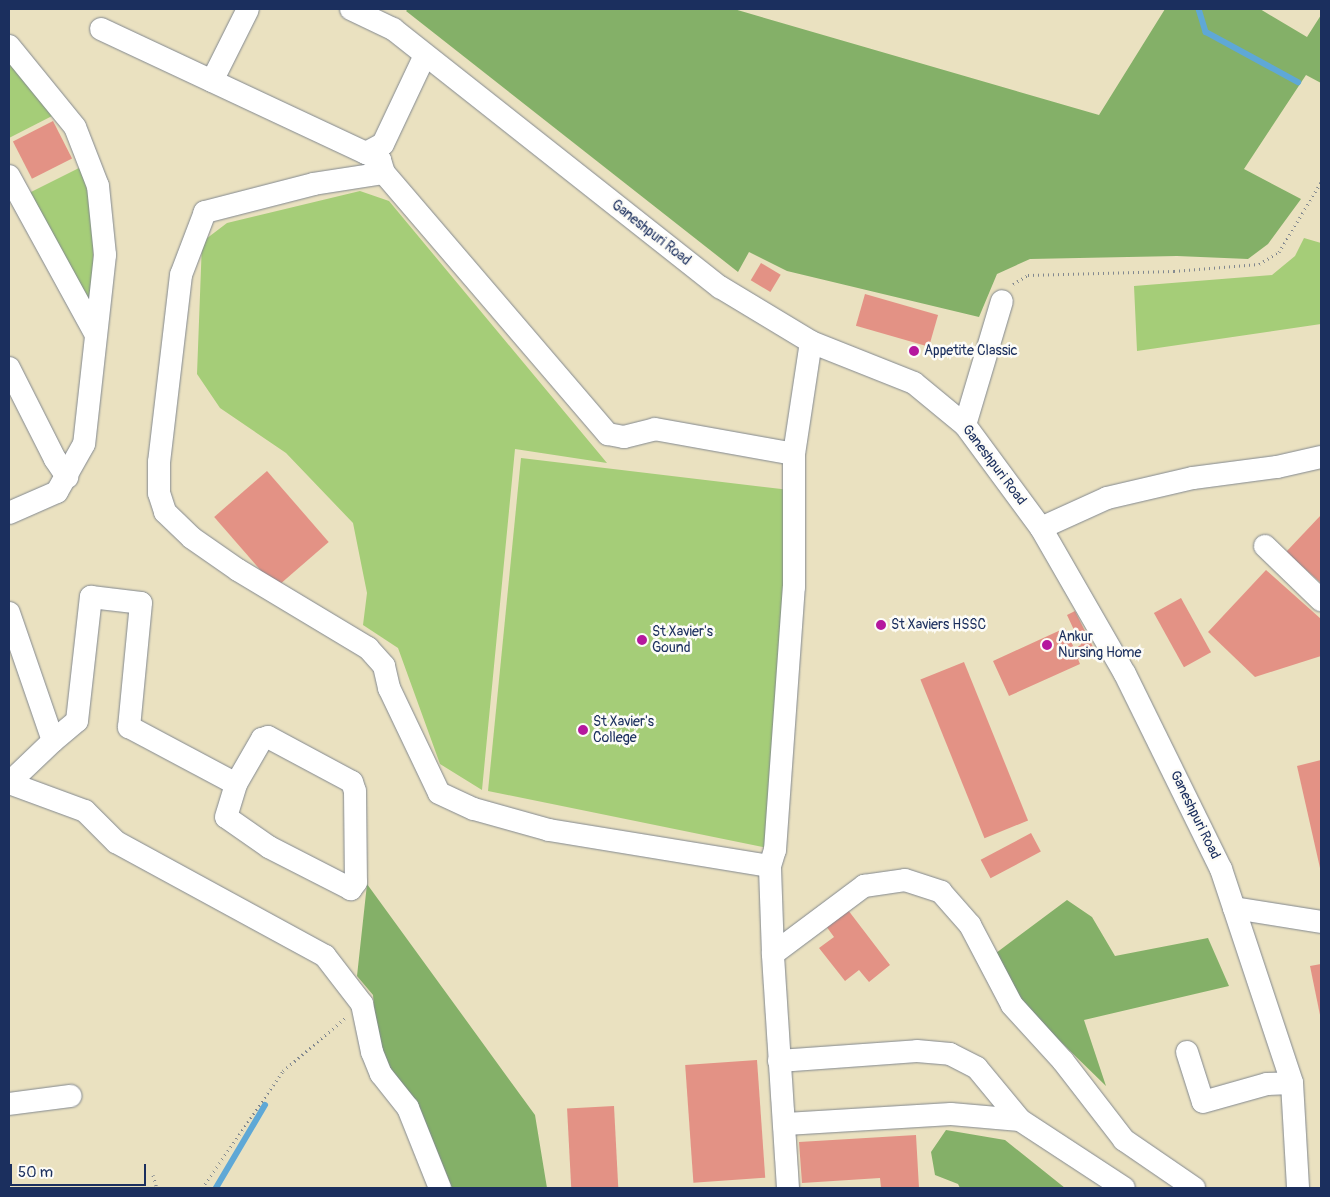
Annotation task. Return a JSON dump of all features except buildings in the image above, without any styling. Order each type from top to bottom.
[{"type":"street","points":[[212,81],[248,9]]},
{"type":"street","name":"Ganeshpuri Road","points":[[351,9],[393,29],[720,287],[811,342],[914,383],[965,425],[1041,528],[1125,674],[1221,869],[1292,1083],[1298,1188]]},
{"type":"street","points":[[101,29],[380,160],[384,173],[608,434],[624,437],[656,429],[794,454]]},
{"type":"street","points":[[9,46],[75,127],[98,186],[105,255],[84,444],[67,478],[57,492],[9,513]]},
{"type":"street","points":[[366,153],[383,144],[425,55]]},
{"type":"street","points":[[384,173],[314,184],[205,212],[181,274],[159,462],[159,493],[166,512],[192,538],[238,570],[368,648],[384,666],[388,688],[439,793],[474,809],[549,830],[770,866]]},
{"type":"street","points":[[9,176],[95,333]]},
{"type":"street","points":[[965,425],[1002,301]]},
{"type":"street","points":[[788,1188],[786,1124],[779,1061],[772,954],[770,866],[775,850],[794,586],[794,454],[811,342]]},
{"type":"street","points":[[9,368],[54,459],[67,478]]},
{"type":"street","points":[[1041,528],[1107,498],[1193,478],[1277,467],[1321,457]]},
{"type":"street","points":[[1266,546],[1321,600]]},
{"type":"street","points":[[236,784],[129,727],[142,602],[90,597],[76,721],[9,783],[85,811],[116,842],[325,956],[362,1004],[372,1052],[382,1074],[408,1108],[440,1188]]},
{"type":"street","points":[[9,613],[53,741]]},
{"type":"street","points":[[266,737],[349,778],[356,791],[354,887],[347,889],[338,885],[268,847],[229,820],[226,808],[236,784],[266,737]]},
{"type":"street","points":[[772,954],[864,886],[905,880],[941,892],[970,925],[1012,1005],[1064,1061],[1124,1140],[1194,1188]]},
{"type":"street","points":[[1234,908],[1321,922]]},
{"type":"street","points":[[779,1061],[917,1051],[950,1054],[976,1068],[1020,1120],[1124,1188]]},
{"type":"street","points":[[1187,1052],[1202,1102],[1267,1084],[1292,1083]]},
{"type":"street","points":[[9,1104],[70,1096]]},
{"type":"street","points":[[786,1124],[951,1114],[1020,1120]]},
{"type":"path","points":[[1002,301],[1010,285],[1028,274],[1174,271],[1259,264],[1279,252],[1321,182]]},
{"type":"path","points":[[202,1188],[283,1071],[362,1004]]},
{"type":"path","points":[[154,1175],[157,1188]]},
{"type":"green space","points":[[408,9],[734,9],[1099,115],[1165,9],[1260,9],[1307,37],[1321,15],[1321,83],[1306,75],[1244,169],[1301,199],[1268,244],[1248,259],[1177,256],[1030,259],[997,274],[979,317],[787,271],[749,252],[738,272],[406,11]]},
{"type":"green space","points":[[9,58],[54,115],[9,138]]},
{"type":"green space","points":[[81,167],[94,216],[92,314],[25,195]]},
{"type":"green space","points":[[360,191],[389,201],[607,463],[515,449],[482,790],[440,764],[398,648],[363,625],[367,593],[353,523],[286,453],[220,408],[197,374],[202,242],[227,223]]},
{"type":"green space","points":[[1304,238],[1321,243],[1321,324],[1137,351],[1134,286],[1272,275],[1295,256]]},
{"type":"green space","name":"St Xavier's Gound","points":[[521,458],[790,490],[768,848],[488,791]]},
{"type":"green space","points":[[367,884],[535,1115],[547,1188],[452,1188],[421,1112],[392,1080],[378,1049],[373,995],[357,976]]},
{"type":"green space","points":[[1067,900],[1092,917],[1115,956],[1208,938],[1229,986],[1084,1020],[1106,1086],[1020,1002],[996,953]]},
{"type":"green space","points":[[946,1130],[1005,1140],[1065,1188],[960,1188],[958,1184],[935,1175],[931,1152]]},
{"type":"waterway","points":[[1199,9],[1206,32],[1298,82]]},
{"type":"waterway","points":[[216,1188],[265,1105]]},
{"type":"place","name":"Appetite Classic","points":[[914,351]]},
{"type":"place","name":"St Xaviers HSSC","points":[[881,625]]},
{"type":"place","name":"St Xavier's Gound","points":[[642,640]]},
{"type":"place","name":"Ankur Nursing Home","points":[[1047,645]]},
{"type":"place","name":"St Xavier's College","points":[[583,730]]}]
